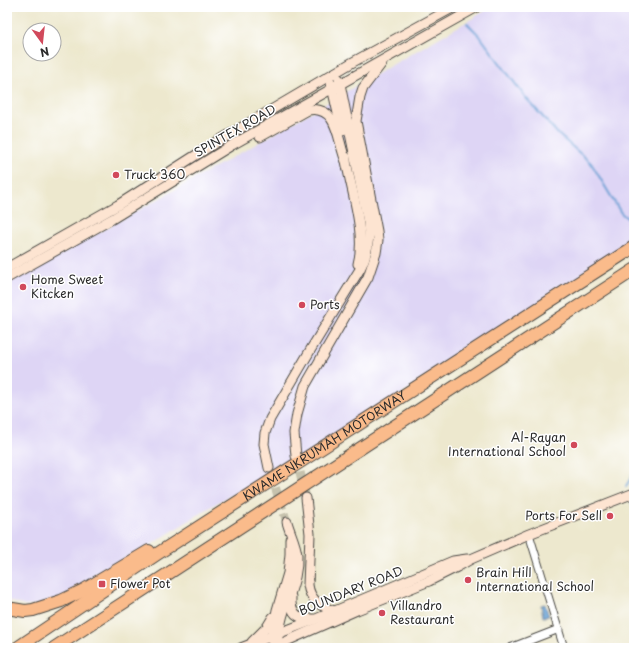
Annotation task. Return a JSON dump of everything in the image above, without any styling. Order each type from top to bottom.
[{"type":"highway","name":"KWAME NKRUMAH MOTORWAY","points":[[17,648],[157,554],[634,247]]},
{"type":"highway","name":"KWAME NKRUMAH MOTORWAY","points":[[54,648],[634,270]]},
{"type":"highway","points":[[7,608],[25,611],[56,603],[78,592],[160,544],[227,501],[264,485]]},
{"type":"main road","name":"SPINTEX ROAD","points":[[7,268],[118,205],[215,143],[332,74],[454,7]]},
{"type":"main road","name":"SPINTEX ROAD","points":[[7,278],[112,219],[232,145],[477,7]]},
{"type":"main road","points":[[296,456],[294,433],[297,414],[305,386],[343,317],[368,277],[376,253],[377,231],[356,121],[360,97],[364,88],[386,58]]},
{"type":"main road","points":[[269,468],[264,444],[265,433],[270,419],[360,269],[366,255],[369,233],[337,86],[332,74]]},
{"type":"main road","points":[[337,86],[346,161],[360,230],[360,254],[353,279]]},
{"type":"main road","points":[[182,176],[209,165],[308,110],[315,109],[328,114],[332,118],[346,161]]},
{"type":"main road","points":[[327,323],[343,317]]},
{"type":"main road","name":"BOUNDARY ROAD","points":[[273,648],[357,610],[429,581],[471,559],[529,534],[633,495]]},
{"type":"main road","points":[[306,498],[310,534],[309,592],[318,604],[324,608],[334,611]]},
{"type":"main road","points":[[287,522],[297,554],[297,568],[290,602],[292,610],[294,614],[303,618],[316,619]]},
{"type":"main road","points":[[273,648],[277,610],[288,573],[290,534]]},
{"type":"main road","name":"BOUNDARY ROAD","points":[[246,646],[316,619],[453,561],[471,559]]},
{"type":"main road","points":[[275,634],[291,592]]},
{"type":"main road","points":[[246,646],[267,627],[277,610]]},
{"type":"street","points":[[529,534],[564,648]]},
{"type":"street","points":[[510,648],[559,629]]},
{"type":"shaded area","points":[[492,7],[634,7],[634,244],[290,466],[220,501],[84,587],[48,605],[25,606],[7,600],[7,284],[251,147]]},
{"type":"water","points":[[545,604],[549,616],[543,617],[541,605]]},
{"type":"waterway","points":[[467,23],[479,35],[526,98],[559,135],[591,163],[621,213],[633,223],[634,227]]},
{"type":"waterway","points":[[626,486],[634,473]]},
{"type":"waterway","points":[[630,498],[634,509]]},
{"type":"tunnel","points":[[297,459],[306,498]]},
{"type":"tunnel","points":[[271,475],[287,522]]},
{"type":"place","name":"Truck 360","points":[[116,175]]},
{"type":"place","name":"Home Sweet Kitcken","points":[[23,287]]},
{"type":"place","name":"Ports","points":[[302,305]]},
{"type":"place","name":"Al-Rayan International School","points":[[574,445]]},
{"type":"place","name":"Ports For Sell","points":[[610,516]]},
{"type":"place","name":"Brain Hill International School","points":[[468,580]]},
{"type":"place","name":"Flower Pot","points":[[102,584]]},
{"type":"place","name":"Villandro Restaurant","points":[[382,613]]}]
